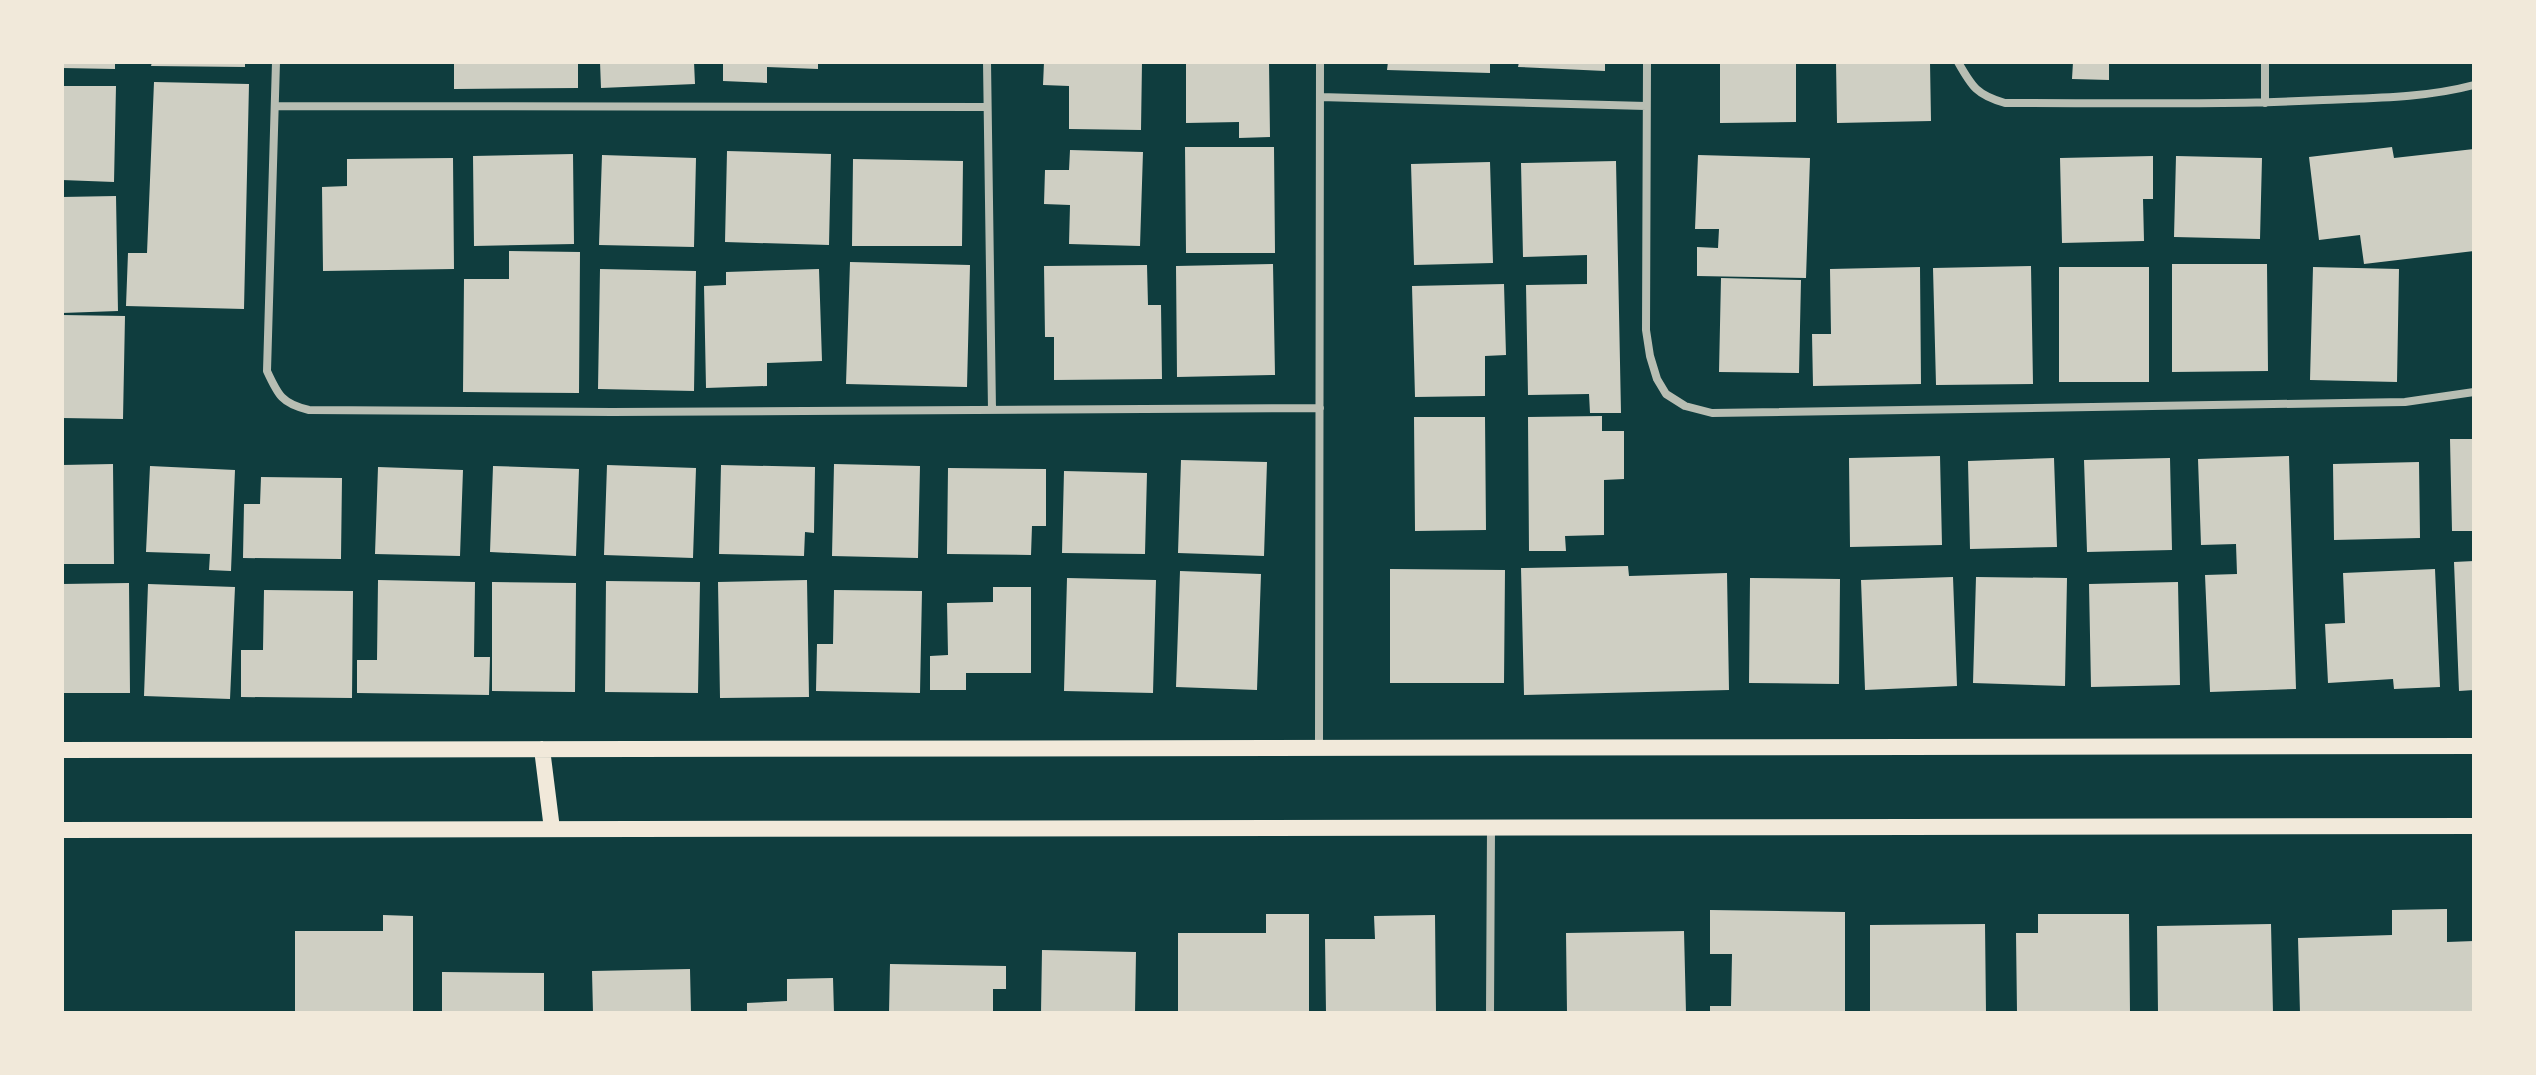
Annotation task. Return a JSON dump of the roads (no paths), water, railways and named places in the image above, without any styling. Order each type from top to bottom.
[{"type":"main road","points":[[62,750],[2474,746]]},
{"type":"main road","points":[[542,749],[552,829]]},
{"type":"main road","points":[[62,830],[2474,826]]},
{"type":"street","points":[[276,62],[267,371],[277,393],[291,406],[309,410],[612,412],[1320,408]]},
{"type":"street","points":[[987,62],[992,410]]},
{"type":"street","points":[[1319,748],[1320,62]]},
{"type":"street","points":[[1647,62],[1646,330],[1657,379],[1666,394],[1685,406],[1712,413],[2405,402],[2474,392]]},
{"type":"street","points":[[1958,62],[1970,82],[1985,97],[2005,103],[2265,103],[2391,97],[2474,85]]},
{"type":"street","points":[[2265,62],[2265,103]]},
{"type":"street","points":[[1320,97],[1646,106]]},
{"type":"street","points":[[276,106],[637,104],[987,107]]},
{"type":"street","points":[[1490,1013],[1491,827]]}]
